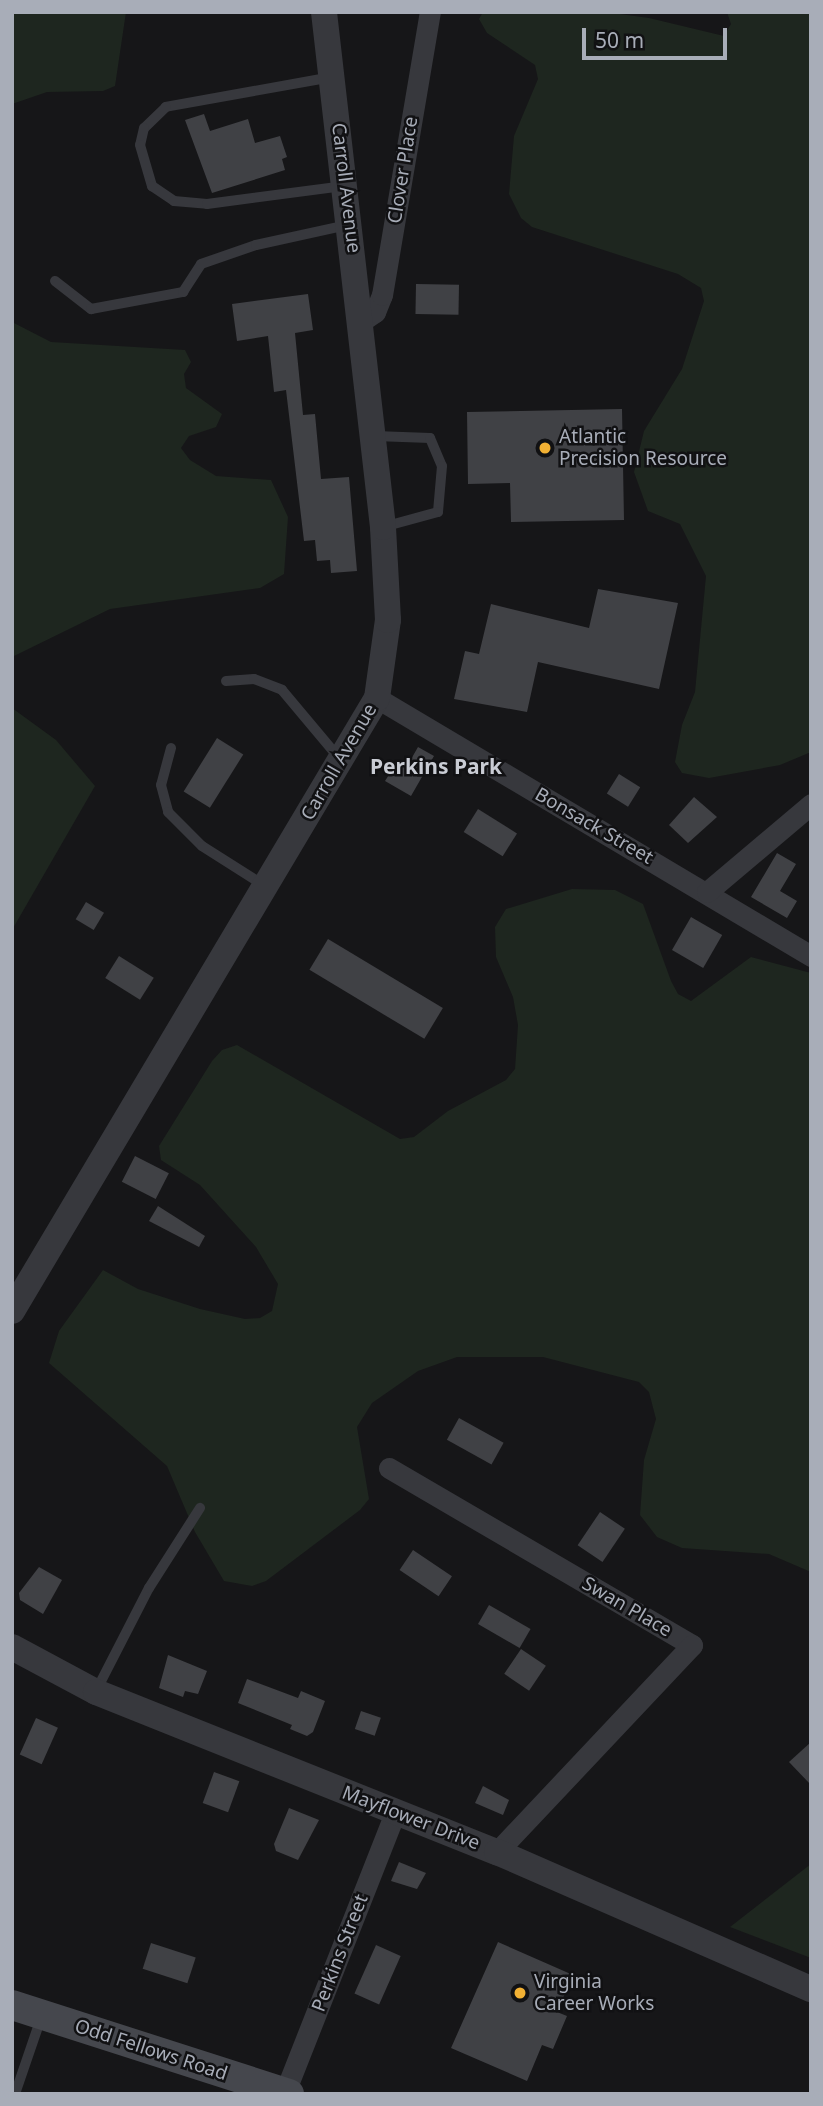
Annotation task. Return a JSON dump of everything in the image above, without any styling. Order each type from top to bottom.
[{"type":"main road","name":"Odd Fellows Road","points":[[12,2005],[287,2093]]},
{"type":"street","name":"Carroll Avenue","points":[[12,1311],[265,886],[342,762],[377,698],[388,620],[383,527],[362,321],[324,12]]},
{"type":"street","name":"Clover Place","points":[[362,321],[375,312],[382,295],[430,12]]},
{"type":"street","name":"Bonsack Street","points":[[377,698],[811,956]]},
{"type":"street","points":[[707,892],[811,804]]},
{"type":"street","name":"Swan Place","points":[[389,1468],[692,1645],[497,1852]]},
{"type":"street","name":"Mayflower Drive","points":[[12,1647],[96,1692],[497,1852],[811,1989]]},
{"type":"street","name":"Perkins Street","points":[[287,2093],[395,1813]]},
{"type":"lane","points":[[332,77],[166,107],[144,128],[140,145],[152,186],[174,201],[207,204],[345,186]]},
{"type":"lane","points":[[55,281],[91,309],[183,292],[201,264],[256,245],[350,224]]},
{"type":"lane","points":[[375,436],[430,438],[442,466],[438,512],[383,527]]},
{"type":"lane","points":[[226,681],[254,679],[282,690],[342,762]]},
{"type":"lane","points":[[171,748],[160,785],[168,811],[202,846],[265,886]]},
{"type":"lane","points":[[96,1692],[149,1588],[200,1508]]},
{"type":"lane","points":[[15,2094],[42,2015]]},
{"type":"shaded area","points":[[12,12],[126,12],[115,86],[103,91],[47,92],[12,104]]},
{"type":"shaded area","points":[[483,12],[605,12],[649,18],[724,36],[731,24],[727,12],[811,12],[811,752],[780,765],[709,778],[682,773],[675,762],[682,725],[695,692],[706,576],[680,524],[648,511],[634,472],[644,431],[682,369],[704,301],[701,288],[678,274],[532,227],[521,218],[509,194],[514,136],[538,79],[535,65],[487,33],[479,19]]},
{"type":"shaded area","points":[[12,322],[51,342],[185,350],[191,362],[184,374],[186,388],[222,414],[216,427],[189,436],[181,448],[190,460],[216,476],[271,480],[288,517],[284,574],[260,588],[110,609],[12,657]]},
{"type":"shaded area","points":[[12,708],[56,740],[95,786],[12,930]]},
{"type":"shaded area","points":[[572,889],[615,890],[643,904],[671,981],[678,994],[691,1001],[751,957],[811,973],[811,1572],[769,1554],[682,1548],[657,1537],[640,1515],[644,1460],[656,1419],[649,1392],[639,1382],[543,1357],[457,1357],[418,1371],[372,1403],[357,1427],[369,1499],[360,1510],[266,1581],[252,1586],[224,1581],[195,1532],[167,1466],[49,1363],[59,1331],[103,1270],[138,1289],[200,1309],[245,1319],[260,1318],[272,1311],[278,1284],[256,1247],[200,1185],[161,1160],[159,1146],[212,1061],[222,1050],[237,1045],[400,1139],[414,1137],[448,1111],[506,1080],[515,1069],[518,1025],[513,997],[496,957],[495,927],[506,909]]},
{"type":"shaded area","points":[[811,1864],[811,1958],[730,1927],[807,1867]]},
{"type":"building","points":[[204,114],[210,131],[248,119],[255,143],[280,136],[287,157],[282,159],[285,170],[212,193],[185,120]]},
{"type":"building","points":[[416,284],[459,285],[458,315],[415,314]]},
{"type":"building","points":[[308,294],[313,330],[295,333],[303,415],[315,414],[321,479],[349,477],[357,571],[331,573],[330,560],[317,561],[315,540],[304,541],[286,390],[274,392],[268,336],[237,341],[232,304]]},
{"type":"building","name":"Atlantic Precision Resource","points":[[622,409],[624,520],[511,522],[510,483],[468,484],[467,412]]},
{"type":"building","points":[[598,589],[678,603],[659,689],[538,662],[527,712],[454,699],[465,651],[479,654],[491,604],[589,628]]},
{"type":"building","points":[[217,738],[243,754],[210,808],[184,791]]},
{"type":"building","points":[[418,747],[434,756],[411,796],[385,781],[397,762],[406,768]]},
{"type":"building","points":[[619,774],[640,787],[628,807],[607,794]]},
{"type":"building","points":[[694,797],[717,817],[688,843],[669,825]]},
{"type":"building","points":[[478,809],[517,833],[503,856],[464,832]]},
{"type":"building","points":[[777,853],[796,864],[780,891],[797,901],[787,918],[751,897]]},
{"type":"building","points":[[86,902],[104,913],[94,930],[76,919]]},
{"type":"building","points":[[691,917],[722,935],[703,968],[672,950]]},
{"type":"building","points":[[328,939],[443,1008],[424,1039],[309,970]]},
{"type":"building","points":[[119,956],[154,978],[140,1000],[105,978]]},
{"type":"building","points":[[135,1156],[169,1173],[156,1199],[122,1182]]},
{"type":"building","points":[[158,1206],[205,1236],[199,1247],[149,1221]]},
{"type":"building","points":[[459,1418],[504,1443],[491,1465],[447,1440]]},
{"type":"building","points":[[600,1512],[625,1529],[603,1562],[578,1545]]},
{"type":"building","points":[[413,1550],[452,1576],[439,1596],[400,1570]]},
{"type":"building","points":[[39,1567],[62,1580],[43,1614],[20,1600],[19,1593]]},
{"type":"building","points":[[489,1605],[531,1629],[520,1648],[478,1624]]},
{"type":"building","points":[[521,1649],[546,1666],[529,1691],[504,1674]]},
{"type":"building","points":[[168,1655],[207,1671],[198,1694],[185,1691],[183,1697],[159,1688]]},
{"type":"building","points":[[247,1679],[298,1698],[301,1691],[325,1701],[313,1732],[307,1736],[290,1729],[292,1725],[238,1703]]},
{"type":"building","points":[[361,1711],[381,1718],[375,1736],[355,1729]]},
{"type":"building","points":[[36,1718],[58,1728],[42,1764],[20,1755]]},
{"type":"building","points":[[811,1742],[811,1785],[789,1762]]},
{"type":"building","points":[[214,1772],[239,1781],[228,1812],[203,1803]]},
{"type":"building","points":[[483,1786],[509,1800],[503,1815],[475,1803]]},
{"type":"building","points":[[289,1808],[319,1820],[298,1860],[276,1851],[274,1844]]},
{"type":"building","points":[[399,1862],[426,1873],[417,1889],[391,1881]]},
{"type":"building","name":"Virginia Career Works","points":[[498,1942],[573,1975],[557,2012],[567,2016],[553,2049],[542,2045],[527,2081],[451,2048]]},
{"type":"building","points":[[151,1943],[196,1958],[187,1983],[143,1969]]},
{"type":"building","points":[[376,1945],[401,1956],[379,2004],[354,1993]]},
{"type":"place","name":"Atlantic Precision Resource","points":[[545,448]]},
{"type":"place","name":"Virginia Career Works","points":[[520,1993]]},
{"type":"district","name":"Perkins Park","points":[[436,766]]}]
